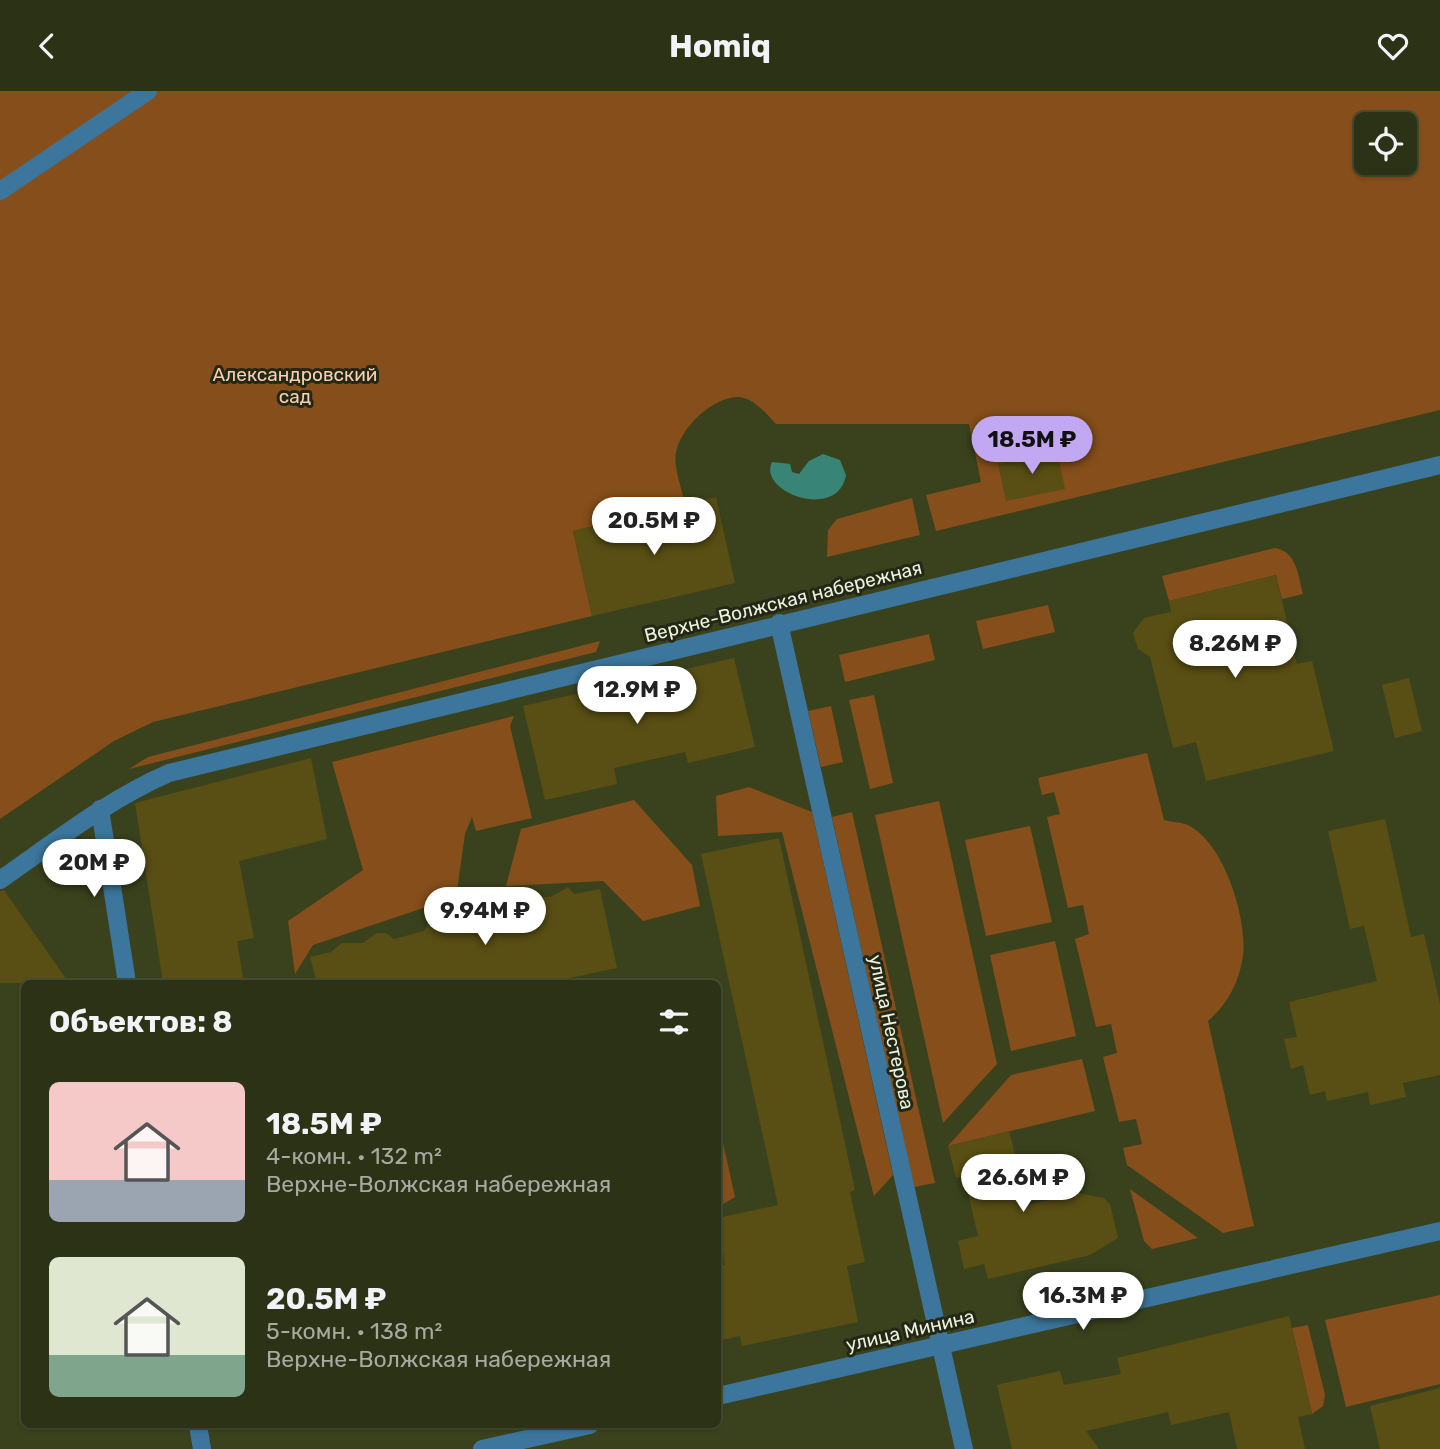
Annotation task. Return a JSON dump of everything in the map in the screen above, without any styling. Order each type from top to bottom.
[{"type":"street","points":[[0,191],[148,91]]},
{"type":"street","name":"Верхне-Волжская набережная","points":[[0,880],[133,788],[169,773],[779,623],[1440,465]]},
{"type":"street","name":"улица Нестерова","points":[[779,623],[964,1449]]},
{"type":"street","points":[[100,809],[128,980]]},
{"type":"street","name":"улица Минина","points":[[721,1395],[1440,1231]]},
{"type":"street","points":[[198,1428],[202,1449]]},
{"type":"street","points":[[482,1449],[576,1428]]},
{"type":"green space","name":"Александровский сад","points":[[0,91],[1440,91],[1440,410],[936,531],[926,495],[981,482],[969,424],[776,424],[749,400],[737,397],[727,399],[699,415],[679,443],[676,464],[685,504],[573,531],[592,616],[153,722],[114,741],[0,819]]},
{"type":"green space","points":[[912,498],[920,535],[827,557],[828,530],[837,519]]},
{"type":"green space","points":[[1275,548],[1282,550],[1292,559],[1303,594],[1282,599],[1276,575],[1169,601],[1162,576]]},
{"type":"green space","points":[[1048,605],[1055,632],[983,649],[976,621]]},
{"type":"green space","points":[[929,634],[935,660],[845,682],[839,655]]},
{"type":"green space","points":[[600,641],[596,652],[129,769],[148,757]]},
{"type":"green space","points":[[874,695],[893,783],[870,789],[849,700]]},
{"type":"green space","points":[[831,706],[843,762],[821,767],[808,711]]},
{"type":"green space","points":[[514,716],[510,726],[532,818],[476,831],[472,817],[465,834],[456,897],[313,945],[295,974],[288,921],[363,870],[332,762]]},
{"type":"green space","points":[[1147,753],[1164,820],[1185,824],[1199,832],[1211,845],[1230,881],[1244,940],[1239,975],[1232,992],[1208,1021],[1254,1226],[1223,1233],[1127,1165],[1123,1148],[1142,1144],[1136,1119],[1119,1122],[1103,1057],[1117,1053],[1111,1024],[1096,1027],[1075,939],[1089,934],[1083,905],[1068,908],[1047,817],[1060,814],[1054,792],[1042,795],[1038,778]]},
{"type":"green space","points":[[749,787],[812,812],[893,1175],[874,1196],[782,832],[718,836],[716,796]]},
{"type":"green space","points":[[634,800],[692,865],[700,906],[643,921],[603,881],[506,886],[521,829]]},
{"type":"green space","points":[[939,801],[997,1064],[943,1123],[875,815]]},
{"type":"green space","points":[[852,812],[935,1183],[914,1187],[832,817]]},
{"type":"green space","points":[[1030,826],[1052,922],[986,936],[965,840]]},
{"type":"green space","points":[[1055,941],[1076,1036],[1011,1051],[990,955]]},
{"type":"green space","points":[[1082,1059],[1095,1111],[948,1146],[1011,1075]]},
{"type":"green space","points":[[721,1134],[735,1197],[721,1205]]},
{"type":"green space","points":[[1130,1189],[1198,1238],[1152,1249],[1144,1241]]},
{"type":"green space","points":[[1440,1295],[1440,1384],[1346,1407],[1325,1320]]},
{"type":"green space","points":[[1308,1325],[1325,1395],[1323,1406],[1312,1414],[1292,1328]]},
{"type":"water","points":[[823,454],[840,460],[846,475],[840,489],[829,497],[815,499],[787,492],[776,483],[771,473],[772,462],[790,464],[792,472],[799,474],[809,461]]},
{"type":"building","points":[[1057,451],[1065,489],[1006,501],[998,464]]},
{"type":"building","points":[[716,497],[735,583],[592,616],[573,531]]},
{"type":"building","points":[[1276,575],[1297,664],[1312,661],[1334,751],[1206,781],[1196,742],[1173,748],[1150,657],[1138,649],[1133,633],[1144,618],[1171,612],[1169,601]]},
{"type":"building","points":[[734,658],[755,747],[688,763],[685,752],[614,768],[617,784],[545,800],[523,706]]},
{"type":"building","points":[[1409,678],[1422,731],[1395,738],[1382,685]]},
{"type":"building","points":[[311,758],[327,839],[239,861],[254,938],[237,941],[244,980],[163,980],[135,803]]},
{"type":"building","points":[[1385,819],[1411,937],[1424,934],[1440,1004],[1440,1075],[1403,1083],[1406,1097],[1370,1105],[1368,1092],[1327,1101],[1325,1091],[1310,1095],[1303,1065],[1291,1069],[1284,1039],[1297,1037],[1289,1002],[1377,981],[1364,926],[1350,929],[1328,831]]},
{"type":"building","points":[[779,838],[855,1190],[850,1192],[865,1262],[847,1266],[858,1322],[742,1346],[740,1336],[721,1340],[721,1266],[725,1265],[721,1217],[778,1205],[701,854]]},
{"type":"building","points":[[568,887],[574,894],[600,889],[617,968],[560,980],[316,980],[310,957],[331,952],[342,943],[363,943],[377,933],[386,933],[394,939],[424,931],[431,921],[437,919],[450,921],[473,911],[484,915],[515,908],[523,899],[551,897]]},
{"type":"building","points":[[4,890],[67,980],[0,983],[0,891]]},
{"type":"building","points":[[1009,1131],[1028,1205],[1078,1193],[1104,1198],[1110,1204],[1118,1238],[1090,1255],[988,1279],[984,1264],[964,1269],[958,1241],[978,1236],[964,1176],[956,1178],[948,1146]]},
{"type":"building","points":[[1289,1316],[1312,1414],[1298,1417],[1305,1449],[1237,1449],[1229,1412],[1171,1425],[1168,1412],[1086,1431],[1099,1449],[1012,1449],[997,1385],[1060,1371],[1064,1385],[1121,1374],[1117,1358]]},
{"type":"building","points":[[1440,1388],[1440,1449],[1380,1449],[1370,1406]]}]
